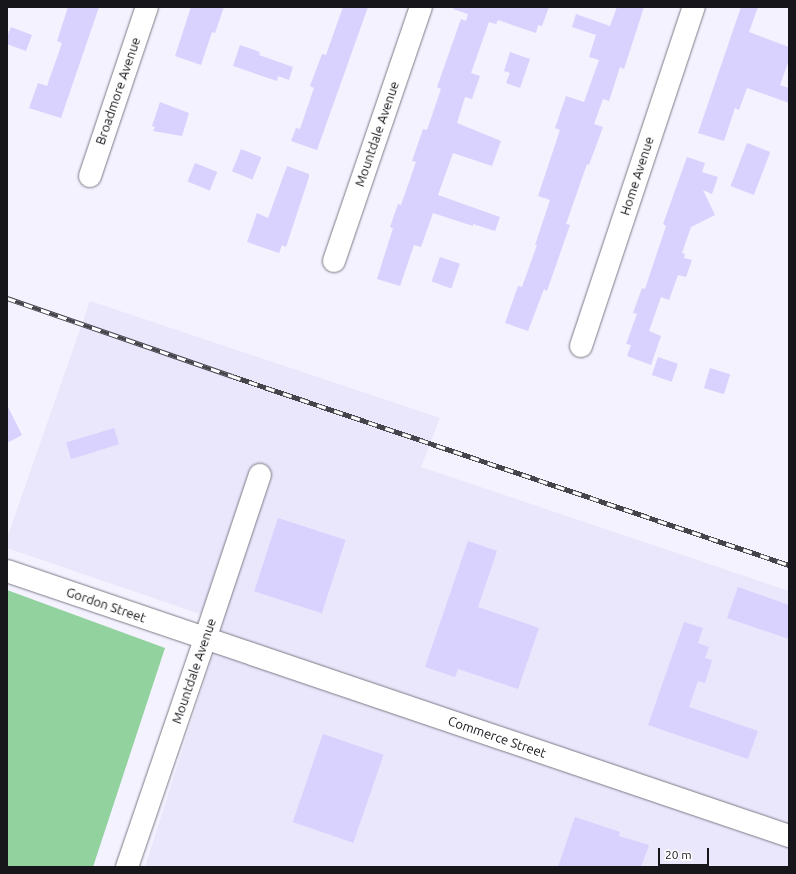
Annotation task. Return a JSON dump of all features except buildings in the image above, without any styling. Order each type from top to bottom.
[{"type":"street","name":"Broadmore Avenue","points":[[90,176],[147,7]]},
{"type":"street","name":"Mountdale Avenue","points":[[334,260],[421,7]]},
{"type":"street","name":"Home Avenue","points":[[581,346],[694,7]]},
{"type":"street","name":"Mountdale Avenue","points":[[126,867],[260,475]]},
{"type":"street","name":"Gordon Street","points":[[7,570],[205,639]]},
{"type":"street","name":"Commerce Street","points":[[205,639],[789,836]]},
{"type":"shaded area","points":[[90,301],[440,418],[421,467],[789,591],[789,867],[145,867],[225,616],[205,609],[203,615],[7,548],[7,538]]},
{"type":"green space","points":[[7,590],[165,648],[93,867],[7,867]]},
{"type":"railway","points":[[7,298],[789,565]]}]
